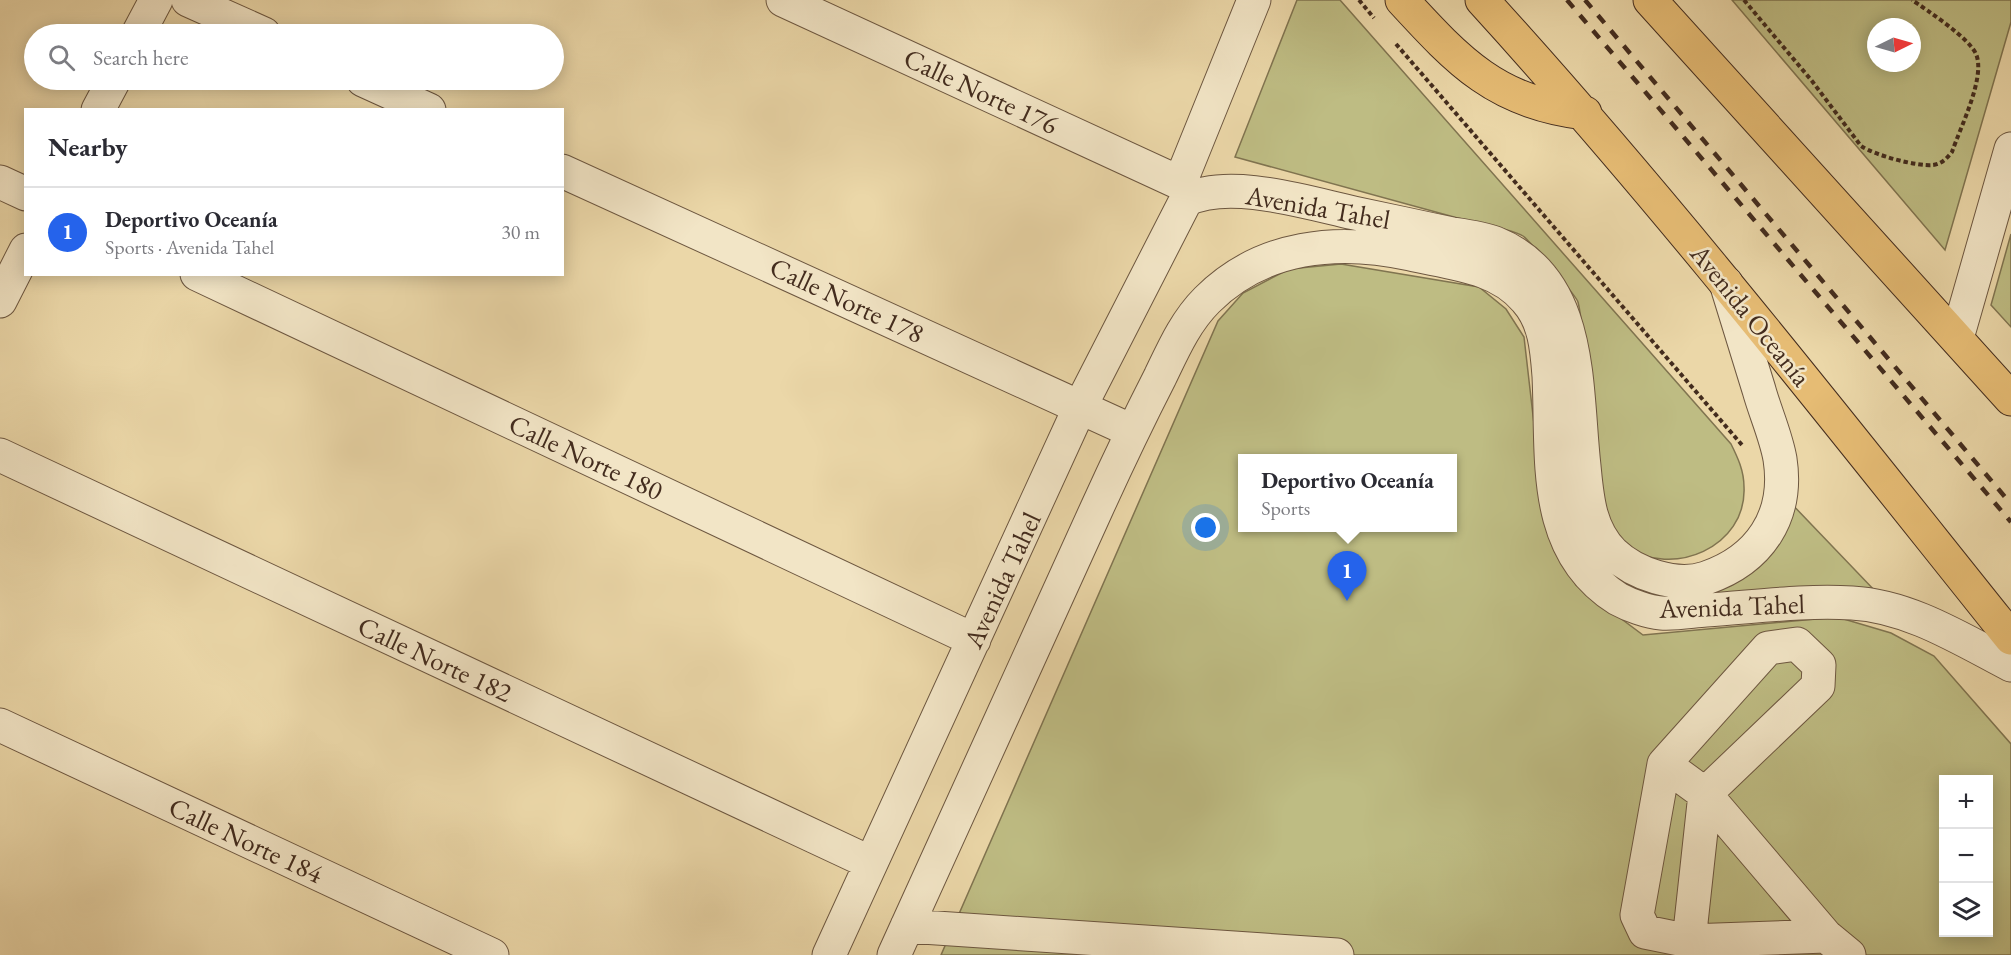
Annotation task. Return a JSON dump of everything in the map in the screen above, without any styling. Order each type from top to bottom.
[{"type":"highway","points":[[1402,0],[1462,63],[1489,82],[1540,105],[1586,113]]},
{"type":"highway","name":"Avenida Oceanía","points":[[1482,0],[1586,113],[2011,638]]},
{"type":"highway","points":[[1650,0],[2011,399]]},
{"type":"street","points":[[143,24],[156,0]]},
{"type":"street","points":[[188,0],[242,24]]},
{"type":"street","name":"Calle Norte 176","points":[[783,0],[1183,191]]},
{"type":"street","name":"Avenida Tahel","points":[[829,955],[1080,407],[1183,191],[1254,0]]},
{"type":"street","points":[[99,108],[109,90]]},
{"type":"street","points":[[385,90],[425,108]]},
{"type":"street","points":[[1958,338],[2011,149]]},
{"type":"street","name":"Calle Norte 178","points":[[564,172],[1132,431]]},
{"type":"street","points":[[0,182],[24,193]]},
{"type":"street","name":"Avenida Tahel","points":[[1183,191],[1249,193],[1311,203],[1494,243],[1529,261],[1551,287],[1565,315],[1571,343],[1587,501],[1594,527],[1613,553],[1639,571],[1669,580],[1701,580],[1731,569],[1756,550],[1773,523],[1781,489],[1780,458],[1725,282]]},
{"type":"street","name":"Avenida Tahel","points":[[894,955],[1132,431],[1186,325],[1208,299],[1256,265],[1316,246],[1352,245],[1383,248],[1484,271],[1507,283],[1527,300],[1541,324],[1547,350],[1556,508],[1567,546],[1590,578],[1622,601],[1659,613],[1856,603],[1913,616],[2011,665]]},
{"type":"street","points":[[0,301],[24,254]]},
{"type":"street","name":"Calle Norte 180","points":[[201,276],[974,640]]},
{"type":"street","name":"Calle Norte 182","points":[[0,455],[871,863]]},
{"type":"street","points":[[1689,941],[1705,794],[1818,686],[1819,665],[1797,644],[1768,648],[1664,764],[1637,915],[1646,932],[1689,941],[1837,945]]},
{"type":"street","name":"Calle Norte 184","points":[[0,725],[492,955]]},
{"type":"street","points":[[1664,764],[1705,794],[1837,945]]},
{"type":"street","points":[[907,926],[1337,955]]},
{"type":"path","points":[[1744,0],[1812,81],[1861,146],[1872,153],[1932,165],[1947,159],[1952,152],[1978,78],[1978,65],[1975,52],[1942,20],[1912,0]]},
{"type":"shaded area","points":[[1297,0],[1340,0],[1731,444],[1743,476],[1742,508],[1733,526],[1720,541],[1684,558],[1664,559],[1644,555],[1626,546],[1611,528],[1601,501],[1594,469],[1578,302],[1523,236],[1235,157]]},
{"type":"shaded area","points":[[1732,0],[2011,0],[2011,22],[1945,250]]},
{"type":"shaded area","points":[[2011,234],[2011,327],[1991,305]]},
{"type":"shaded area","points":[[1341,264],[1479,287],[1506,309],[1524,337],[1545,520],[1576,585],[1643,635],[1837,617],[1891,633],[1934,656],[2011,744],[2011,955],[941,955],[1218,321],[1243,293],[1289,269]]},
{"type":"shaded area","points":[[1787,499],[1878,594],[1703,599],[1736,582]]},
{"type":"railway","points":[[1567,0],[2011,522]]},
{"type":"railway","points":[[1585,0],[2011,504]]},
{"type":"place","name":"Deportivo Oceanía","points":[[1347,601]]}]
